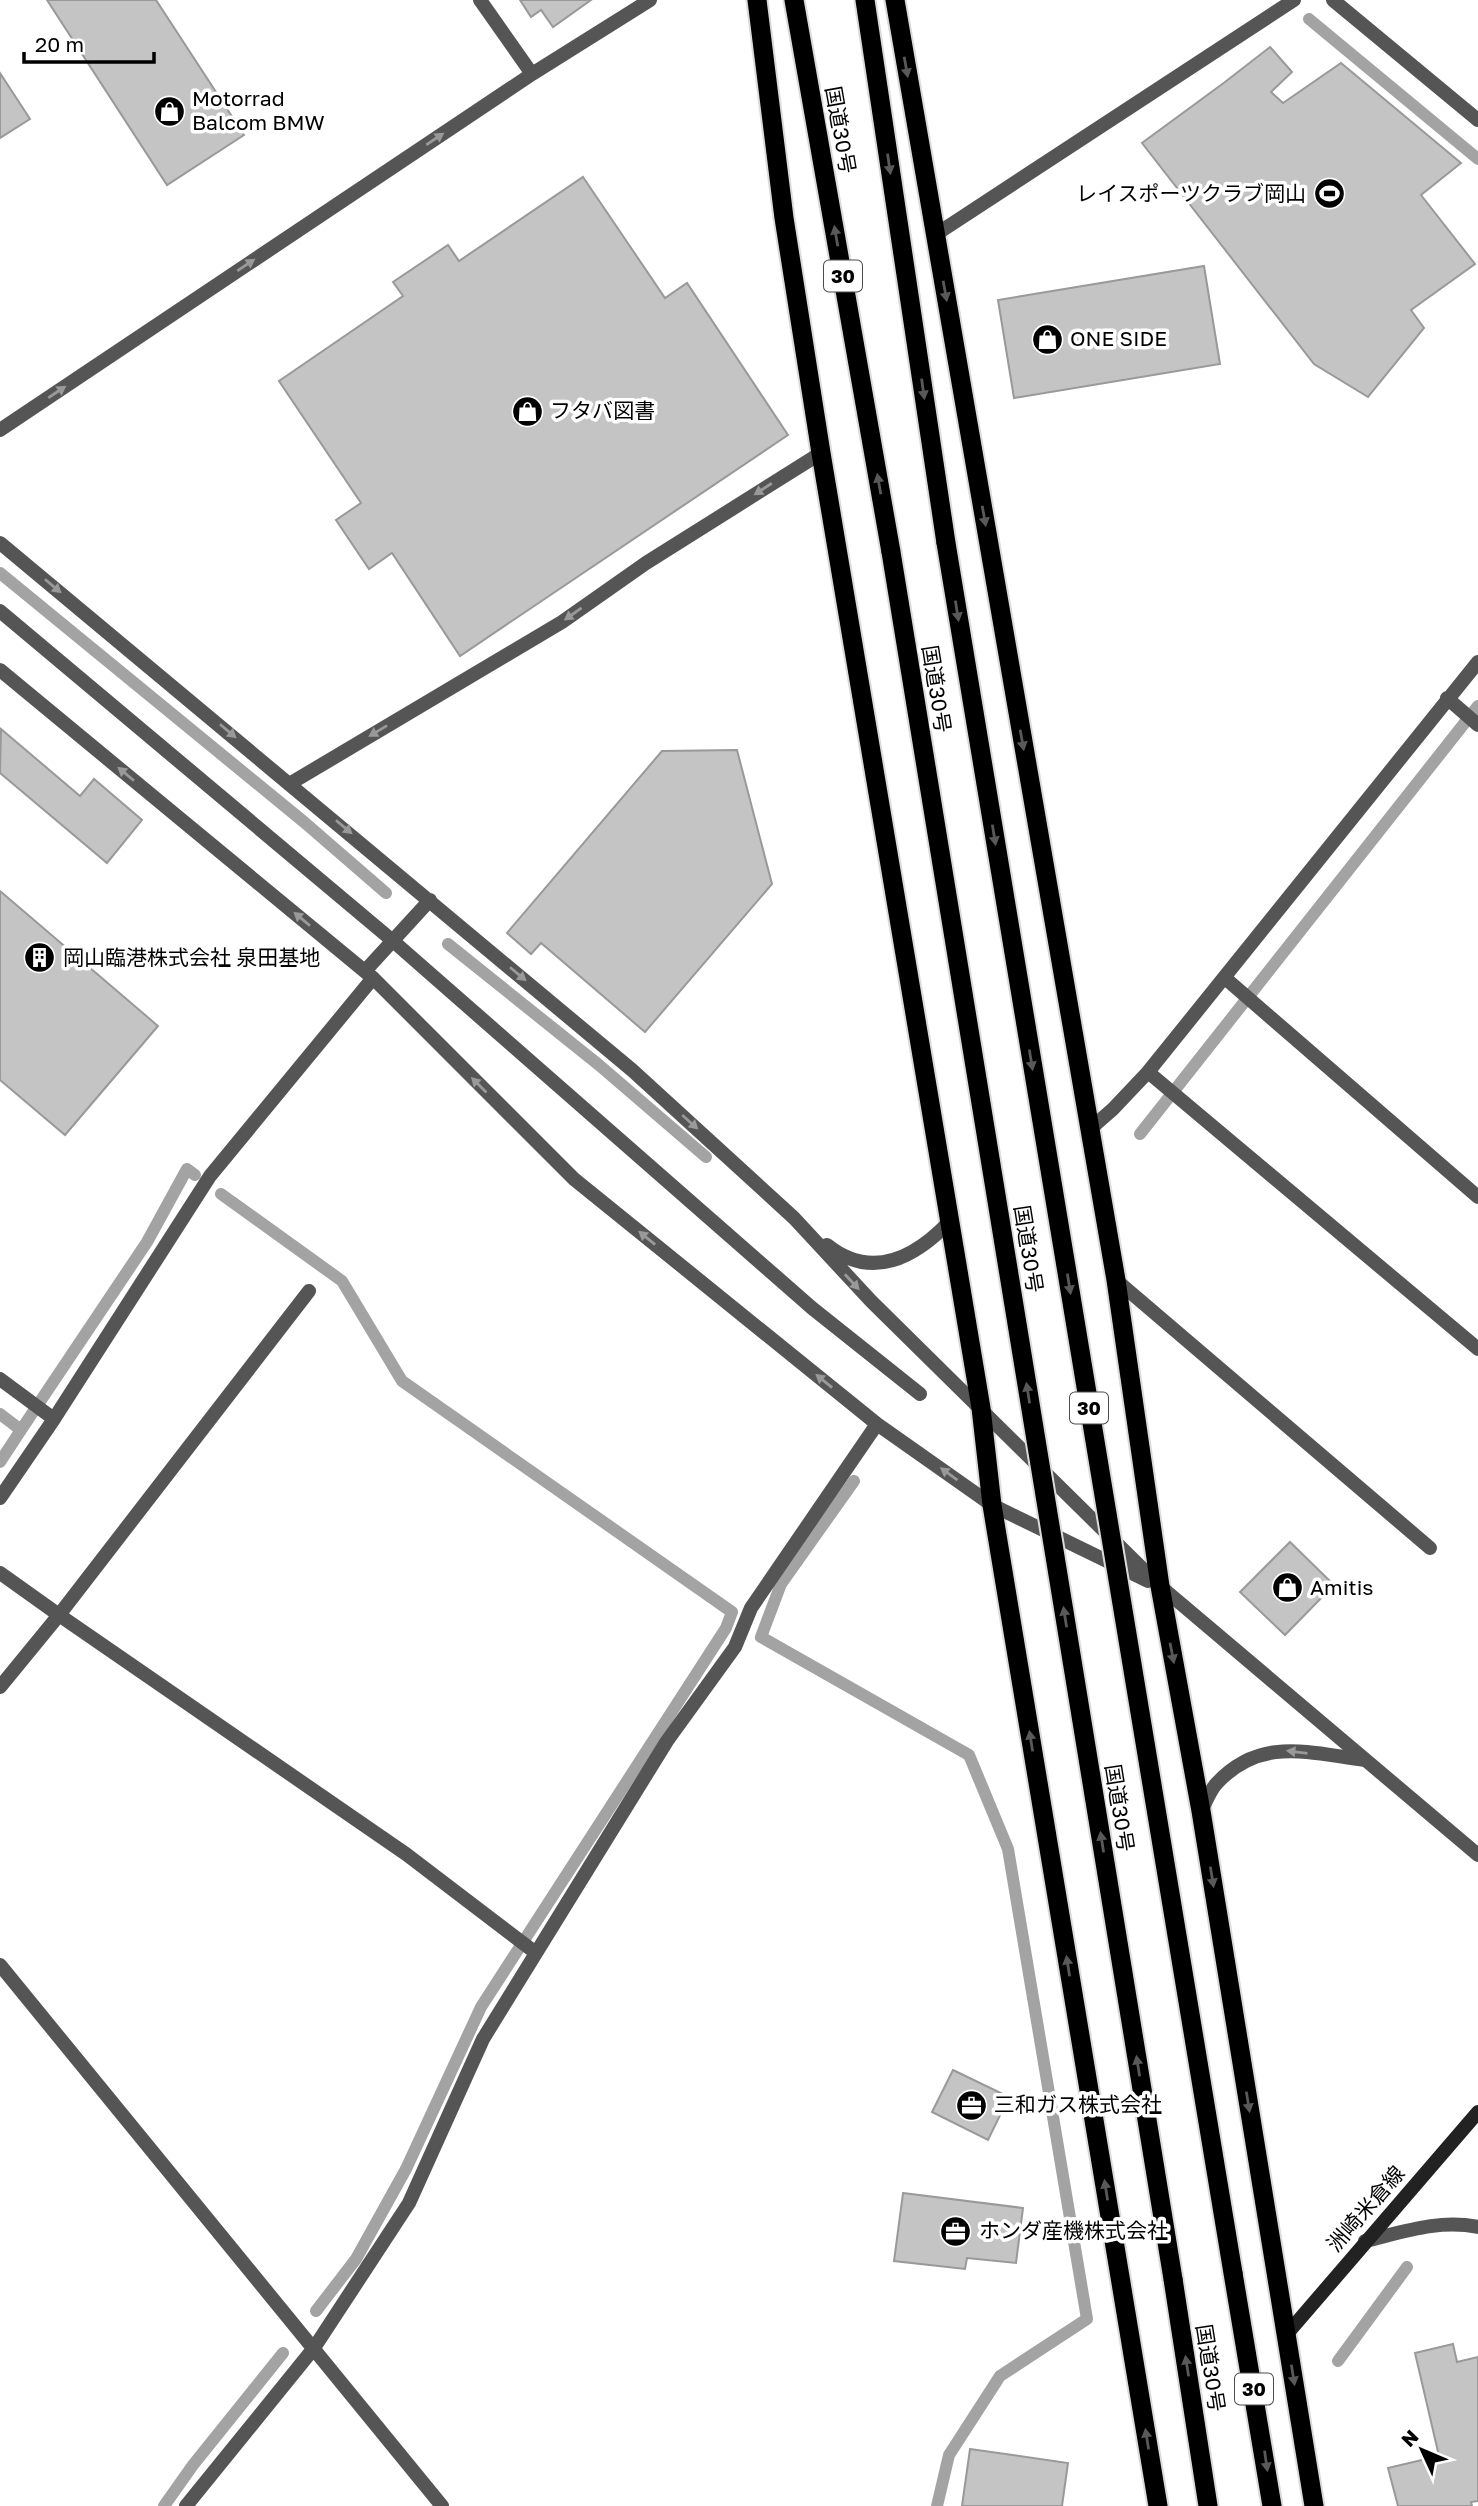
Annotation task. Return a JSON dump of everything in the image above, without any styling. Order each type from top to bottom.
[{"type":"highway","points":[[757,0],[784,218],[821,453],[981,1408],[992,1505],[1158,2506]]},
{"type":"highway","name":"国道30号","points":[[794,0],[891,552],[1208,2506]]},
{"type":"highway","name":"国道30号","points":[[865,0],[946,543],[1272,2506]]},
{"type":"highway","points":[[895,0],[1116,1280],[1160,1586],[1201,1811],[1314,2506]]},
{"type":"main road","name":"洲崎米倉線","points":[[1286,2335],[1478,2112]]},
{"type":"street","points":[[480,0],[532,75]]},
{"type":"street","points":[[0,430],[532,75],[650,0]]},
{"type":"street","points":[[935,235],[1294,0]]},
{"type":"street","points":[[1333,0],[1478,120]]},
{"type":"street","points":[[292,783],[562,622],[646,563],[821,453]]},
{"type":"street","points":[[0,542],[292,783],[632,1070],[794,1218],[840,1255],[867,1264],[907,1256],[933,1238],[950,1221]]},
{"type":"street","points":[[0,611],[393,941],[812,1308],[920,1394]]},
{"type":"street","points":[[1089,1130],[1113,1110],[1231,983],[1453,703],[1478,662]]},
{"type":"street","points":[[0,670],[369,975],[574,1179],[877,1424],[992,1505],[1160,1586]]},
{"type":"street","points":[[1453,703],[1478,724]]},
{"type":"street","points":[[0,1498],[54,1419],[209,1176],[393,941],[430,900]]},
{"type":"street","points":[[1231,983],[1478,1197]]},
{"type":"street","points":[[1148,1072],[1478,1349]]},
{"type":"street","points":[[794,1218],[871,1301],[1160,1586],[1478,1856]]},
{"type":"street","points":[[1116,1280],[1430,1548]]},
{"type":"street","points":[[0,1687],[59,1615],[309,1291]]},
{"type":"street","points":[[0,1379],[54,1419]]},
{"type":"street","points":[[186,2506],[314,2348],[409,2203],[526,1945],[735,1647],[751,1608],[877,1424]]},
{"type":"street","points":[[0,1573],[406,1854],[526,1945]]},
{"type":"street","points":[[1201,1811],[1215,1784],[1250,1757],[1280,1750],[1365,1760]]},
{"type":"street","points":[[0,1965],[442,2506]]},
{"type":"street","points":[[1365,2241],[1436,2224],[1459,2223],[1478,2228]]},
{"type":"building","points":[[47,0],[156,0],[244,135],[167,185]]},
{"type":"building","points":[[520,0],[591,0],[553,27],[541,10],[531,17]]},
{"type":"building","points":[[1270,47],[1292,72],[1271,92],[1283,103],[1341,63],[1461,163],[1421,195],[1475,264],[1411,310],[1424,328],[1368,397],[1314,364],[1142,143]]},
{"type":"building","points":[[0,73],[30,119],[0,138]]},
{"type":"building","points":[[583,177],[665,298],[687,283],[788,435],[460,656],[392,553],[369,569],[336,520],[361,503],[279,381],[403,296],[393,282],[448,245],[459,261]]},
{"type":"building","points":[[1204,266],[1220,364],[1014,398],[998,300]]},
{"type":"building","points":[[1,729],[80,796],[94,779],[142,820],[107,863],[0,773]]},
{"type":"building","points":[[737,750],[772,884],[645,1032],[541,943],[531,954],[507,933],[662,751]]},
{"type":"building","name":"岡山臨港株式会社 泉田基地","points":[[0,891],[158,1026],[65,1135],[0,1080]]},
{"type":"building","name":"Amitis","points":[[1290,1542],[1334,1585],[1285,1635],[1240,1592]]},
{"type":"building","points":[[953,2070],[1009,2097],[988,2140],[932,2112]]},
{"type":"building","points":[[903,2193],[1023,2208],[1016,2263],[967,2258],[965,2269],[894,2261]]},
{"type":"building","points":[[1453,2344],[1457,2362],[1478,2357],[1478,2501],[1471,2502],[1472,2506],[1398,2506],[1388,2468],[1439,2456],[1415,2353]]},
{"type":"building","points":[[970,2449],[1068,2463],[1062,2506],[962,2506]]},
{"type":"waterway","points":[[1309,19],[1478,159]]},
{"type":"waterway","points":[[0,573],[304,822],[386,893]]},
{"type":"waterway","points":[[1140,1134],[1478,706]]},
{"type":"waterway","points":[[448,944],[599,1065],[706,1157]]},
{"type":"waterway","points":[[0,1414],[21,1430],[147,1242],[187,1169],[195,1175]]},
{"type":"waterway","points":[[221,1194],[342,1281],[402,1381],[732,1612],[726,1628],[481,2007],[406,2169],[356,2259],[316,2311]]},
{"type":"waterway","points":[[0,1462],[21,1430]]},
{"type":"waterway","points":[[854,1481],[781,1584],[761,1637],[969,1755],[1008,1849],[1087,2319],[1000,2376],[949,2455],[937,2506]]},
{"type":"waterway","points":[[1338,2361],[1407,2267]]},
{"type":"waterway","points":[[164,2506],[193,2465],[283,2353]]},
{"type":"place","name":"Motorrad Balcom BMW","points":[[169,111]]},
{"type":"place","name":"レイスポーツクラブ岡山","points":[[1329,194]]},
{"type":"place","name":"ONE SIDE","points":[[1047,339]]},
{"type":"place","name":"フタバ図書","points":[[527,411]]},
{"type":"place","name":"岡山臨港株式会社 泉田基地","points":[[40,958]]},
{"type":"place","name":"Amitis","points":[[1287,1588]]},
{"type":"place","name":"三和ガス株式会社","points":[[971,2105]]},
{"type":"place","name":"ホンダ産機株式会社","points":[[956,2231]]}]
